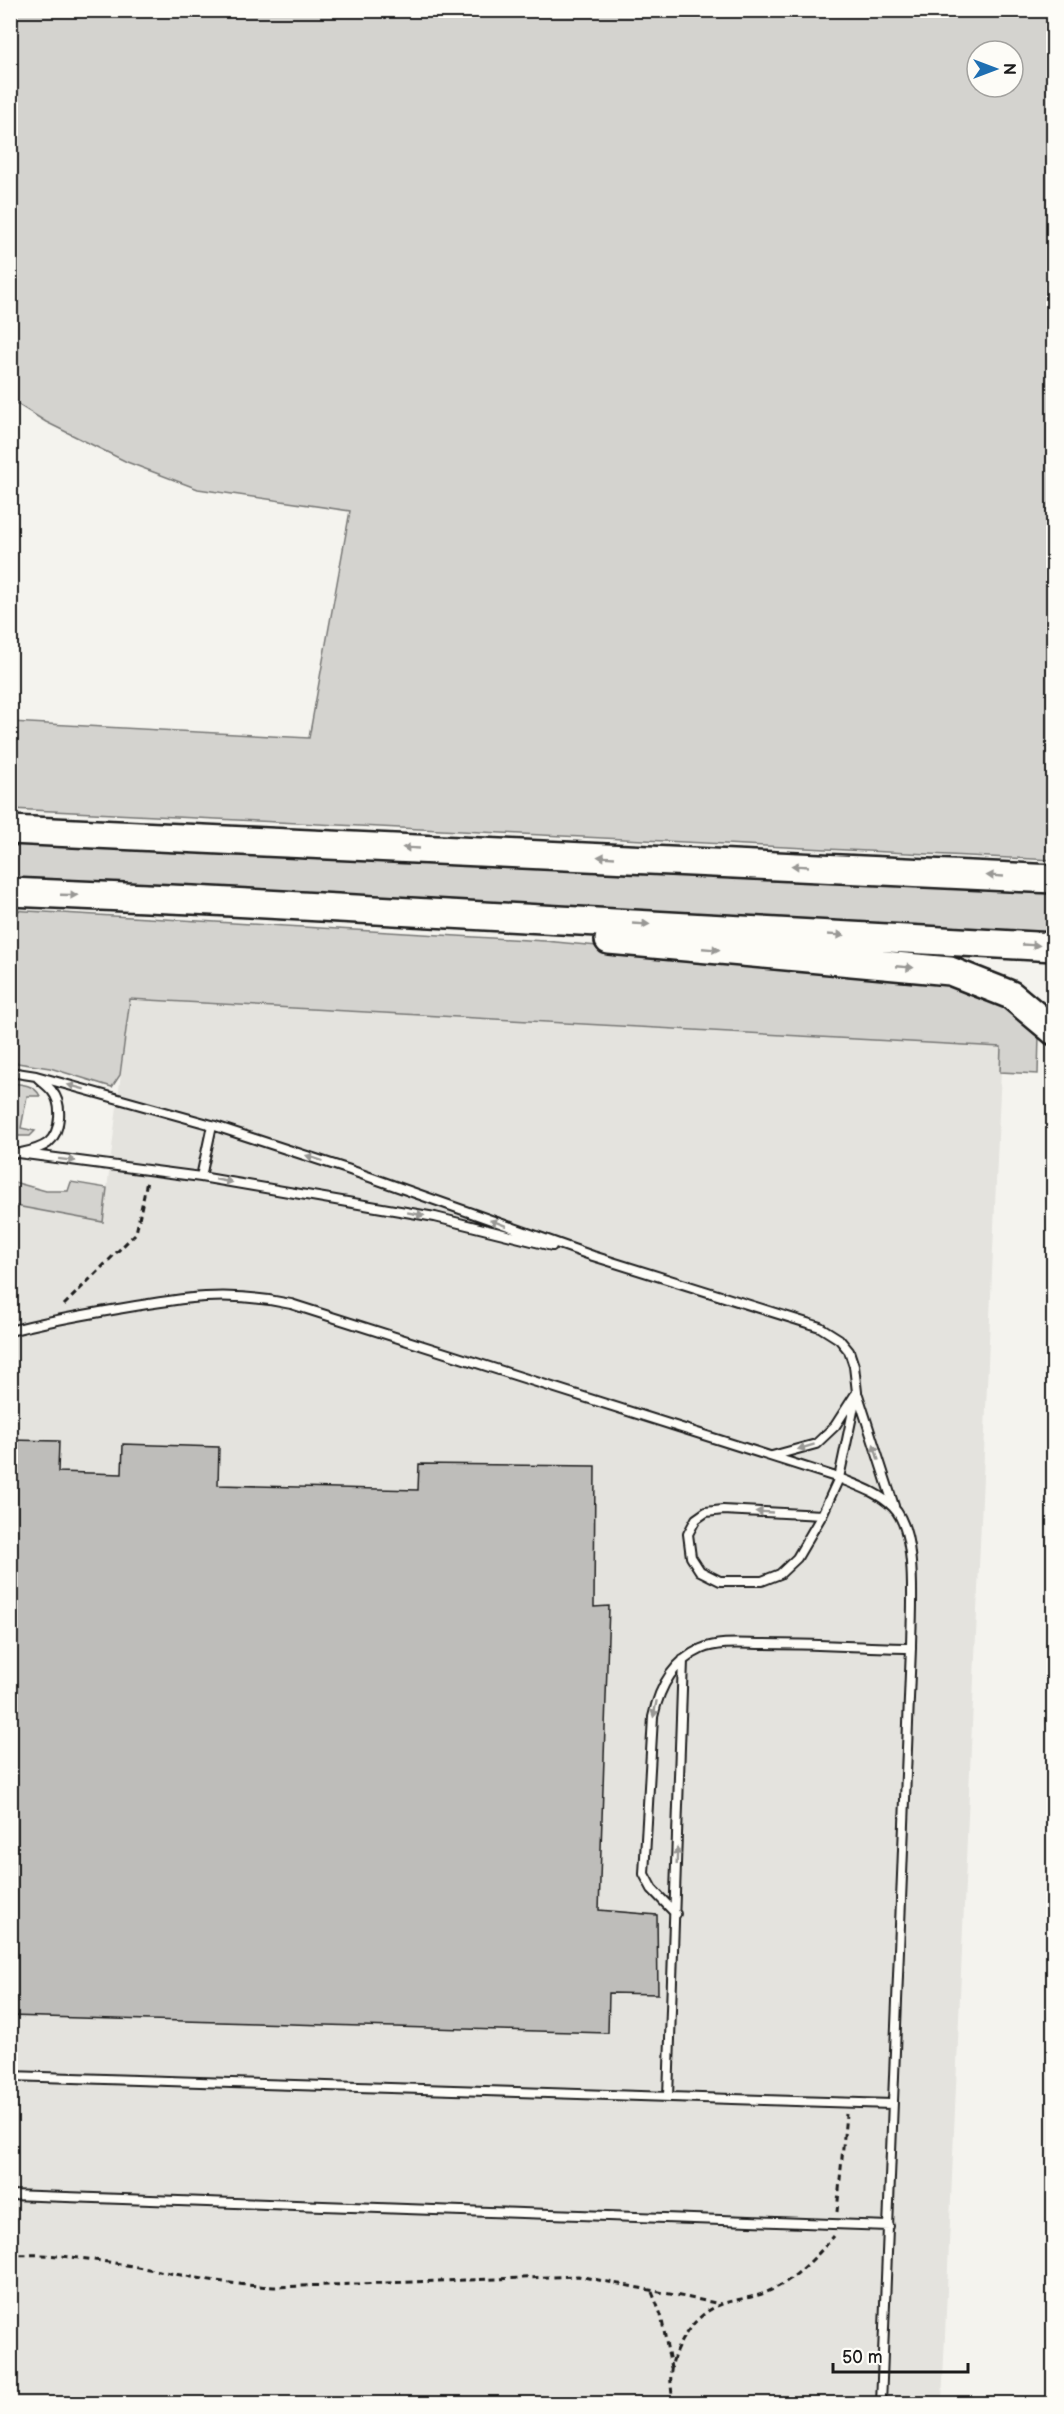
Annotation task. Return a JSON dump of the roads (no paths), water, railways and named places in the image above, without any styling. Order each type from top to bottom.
[{"type":"highway","points":[[10,830],[1053,879]]},
{"type":"highway","points":[[10,892],[1053,947]]},
{"type":"highway","points":[[193,900],[316,921],[570,936],[950,971],[1011,995],[1053,1031]]},
{"type":"lane","points":[[10,1072],[36,1076],[212,1125],[347,1169],[593,1256],[820,1328],[839,1339],[849,1351],[854,1366],[857,1392],[894,1508],[908,1537],[912,1563],[911,1648],[881,2403]]},
{"type":"lane","points":[[14,1153],[38,1149],[49,1142],[57,1128],[59,1106],[53,1092],[36,1076]]},
{"type":"lane","points":[[201,1176],[212,1125]]},
{"type":"lane","points":[[14,1153],[201,1176],[435,1217],[593,1256]]},
{"type":"lane","points":[[10,1331],[48,1321],[202,1295],[259,1297],[291,1304],[839,1478],[872,1491],[894,1508]]},
{"type":"lane","points":[[771,1456],[816,1444],[835,1426],[857,1392]]},
{"type":"lane","points":[[822,1515],[723,1510],[706,1512],[696,1519],[688,1534],[691,1557],[700,1571],[720,1581],[762,1581],[780,1574],[797,1558],[822,1515],[839,1478],[857,1392]]},
{"type":"lane","points":[[676,1914],[652,1889],[644,1875],[653,1717],[658,1694],[670,1674],[683,1660],[716,1644],[805,1644],[911,1648]]},
{"type":"lane","points":[[668,2097],[683,1660]]},
{"type":"lane","points":[[10,2076],[892,2104]]},
{"type":"lane","points":[[10,2195],[889,2226]]}]
